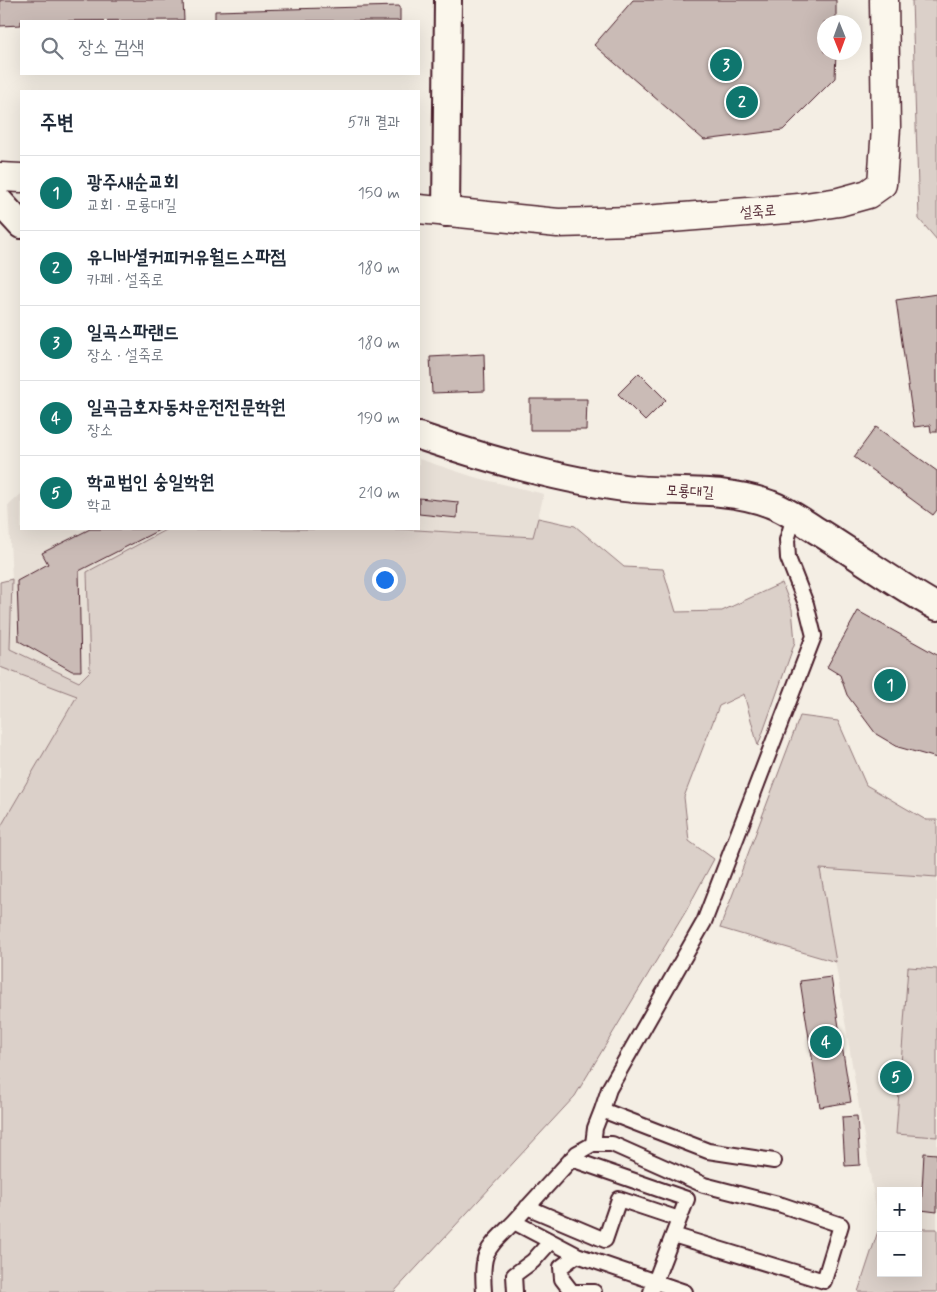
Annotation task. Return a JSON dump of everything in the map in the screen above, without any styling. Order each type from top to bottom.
[{"type":"main road","name":"설죽로","points":[[420,209],[558,223],[632,221],[799,208],[840,202],[868,194],[882,184],[886,128],[884,0]]},
{"type":"main road","points":[[0,177],[20,178]]},
{"type":"street","points":[[446,213],[448,0]]},
{"type":"street","points":[[0,202],[20,225]]},
{"type":"street","name":"모룡대길","points":[[420,436],[508,463],[599,484],[625,488],[714,493],[749,498],[770,504],[852,553],[896,583],[937,606]]},
{"type":"lane","points":[[593,1144],[595,1128],[609,1089],[704,922],[814,636],[806,604],[788,558],[787,540],[794,517]]},
{"type":"lane","points":[[602,1110],[708,1151],[774,1161]]},
{"type":"lane","points":[[484,1292],[483,1262],[490,1244],[514,1222],[577,1153],[593,1144],[612,1144],[704,1185],[782,1205],[841,1225],[824,1281],[673,1235]]},
{"type":"lane","points":[[571,1159],[686,1199],[653,1287]]},
{"type":"lane","points":[[527,1207],[605,1240],[619,1199],[679,1219]]},
{"type":"lane","points":[[514,1222],[550,1242],[653,1287],[685,1292]]},
{"type":"lane","points":[[515,1292],[514,1275],[533,1261],[550,1242]]},
{"type":"lane","points":[[578,1255],[561,1267],[562,1279],[572,1292],[594,1292]]},
{"type":"shaded area","points":[[912,0],[937,0],[937,240],[919,219]]},
{"type":"shaded area","points":[[420,459],[474,477],[544,494],[533,537],[417,530],[420,530]]},
{"type":"shaded area","points":[[20,495],[20,530],[167,530],[87,572],[90,671],[79,682],[10,649],[12,579],[8,506]]},
{"type":"shaded area","points":[[538,518],[575,526],[624,567],[663,569],[676,612],[722,611],[782,583],[792,609],[795,642],[758,746],[744,694],[719,706],[684,797],[689,841],[714,859],[686,911],[575,1096],[394,1292],[0,1292],[0,828],[77,696],[0,667],[0,582],[12,579],[10,649],[79,682],[90,671],[87,572],[165,530],[417,530],[533,537]]},
{"type":"shaded area","points":[[0,667],[78,695],[0,828]]},
{"type":"shaded area","points":[[800,716],[838,721],[866,785],[926,820],[937,820],[937,877],[820,869],[836,962],[720,928]]},
{"type":"shaded area","points":[[820,869],[937,877],[937,1229],[922,1229],[922,1187],[877,1187],[877,1216]]},
{"type":"shaded area","points":[[908,967],[937,969],[937,1137],[896,1134]]},
{"type":"shaded area","points":[[922,1229],[937,1229],[937,1292],[858,1292],[877,1234],[877,1277],[922,1277]]},
{"type":"building","points":[[0,0],[183,0],[184,20],[20,20],[20,25],[0,26]]},
{"type":"building","points":[[633,0],[836,0],[836,15],[817,15],[817,60],[836,60],[835,78],[783,130],[704,140],[594,45]]},
{"type":"building","points":[[400,6],[400,20],[215,20],[215,11]]},
{"type":"building","points":[[937,294],[937,432],[931,432],[930,425],[914,427],[896,300]]},
{"type":"building","points":[[484,354],[485,391],[432,393],[430,357]]},
{"type":"building","points":[[639,373],[666,400],[645,421],[618,394]]},
{"type":"building","points":[[530,399],[587,399],[586,430],[530,430]]},
{"type":"building","points":[[876,427],[937,471],[937,510],[933,515],[854,457]]},
{"type":"building","points":[[420,498],[458,502],[457,518],[420,514]]},
{"type":"building","points":[[88,530],[159,530],[79,571],[81,671],[72,671],[19,641],[17,581],[48,564],[42,553]]},
{"type":"building","points":[[858,611],[937,655],[937,758],[898,747],[876,734],[847,695],[840,675],[827,667]]},
{"type":"building","points":[[831,977],[851,1102],[820,1107],[800,981]]},
{"type":"building","points":[[857,1116],[860,1165],[845,1166],[842,1117]]},
{"type":"building","points":[[924,1153],[937,1154],[937,1212],[922,1210]]},
{"type":"place","name":"일곡스파랜드","points":[[726,65]]},
{"type":"place","name":"유니바셜커피커유월드스파점","points":[[742,102]]},
{"type":"place","name":"광주새순교회","points":[[890,685]]},
{"type":"place","name":"일곡금호자동차운전전문학원","points":[[826,1042]]},
{"type":"place","name":"학교법인 숭일학원","points":[[896,1077]]}]
